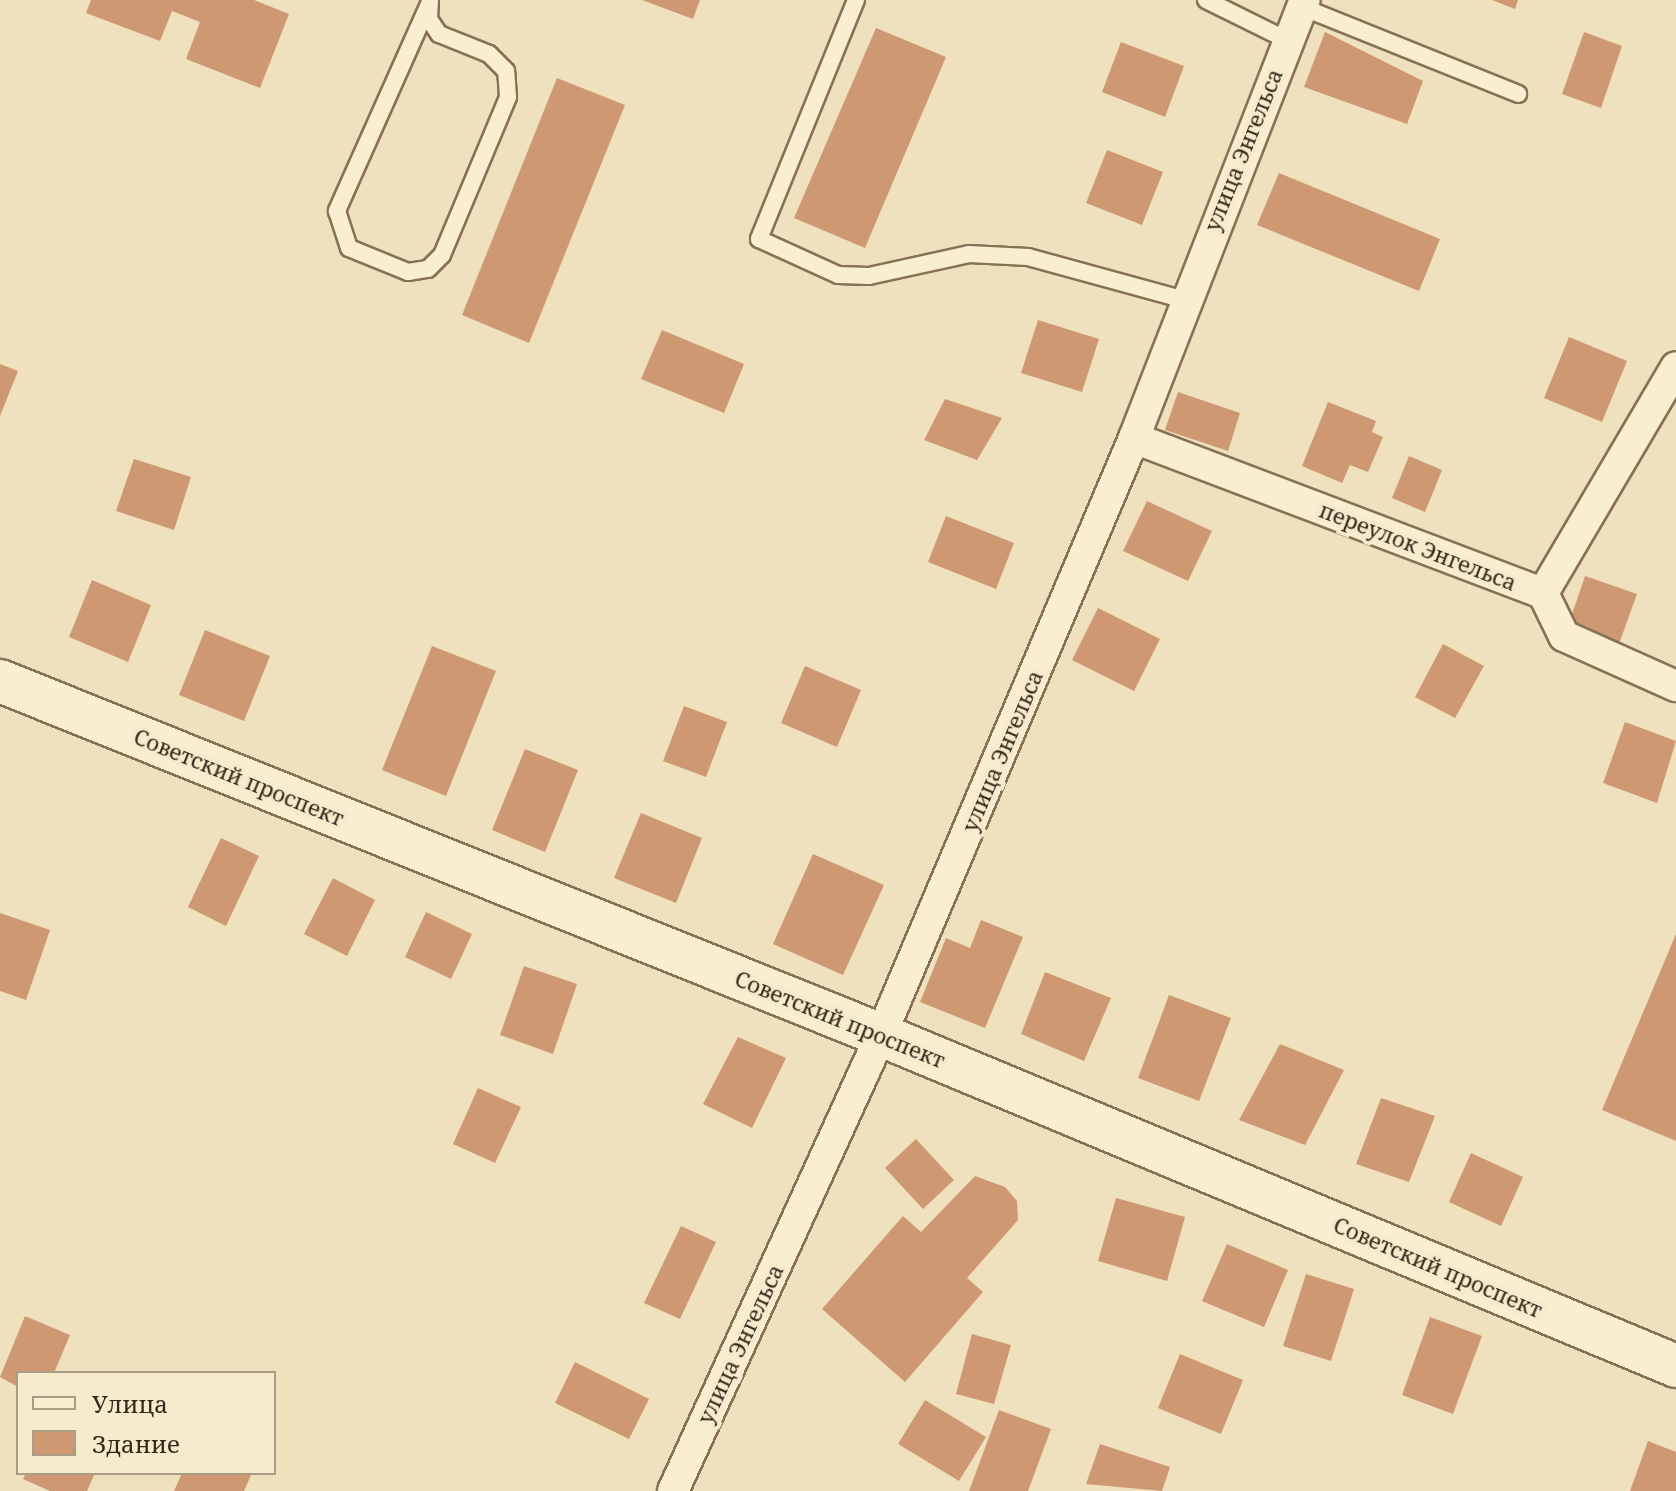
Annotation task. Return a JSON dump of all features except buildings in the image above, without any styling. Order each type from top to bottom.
[{"type":"main road","name":"Советский проспект","points":[[0,681],[881,1035],[1676,1366]]},
{"type":"street","name":"улица Энгельса","points":[[673,1491],[881,1035],[1134,438],[1182,299],[1304,4]]},
{"type":"street","points":[[1543,593],[1676,367]]},
{"type":"street","name":"переулок Энгельса","points":[[1134,438],[1543,593],[1564,636],[1676,686]]},
{"type":"lane","points":[[856,0],[759,239],[838,275],[869,276],[969,254],[1028,257],[1182,299]]},
{"type":"lane","points":[[1206,0],[1287,40]]},
{"type":"lane","points":[[430,2],[439,34],[489,54],[506,71],[508,97],[442,255],[428,269],[408,272],[349,248],[337,211],[430,2]]},
{"type":"lane","points":[[1304,4],[1518,94]]}]
